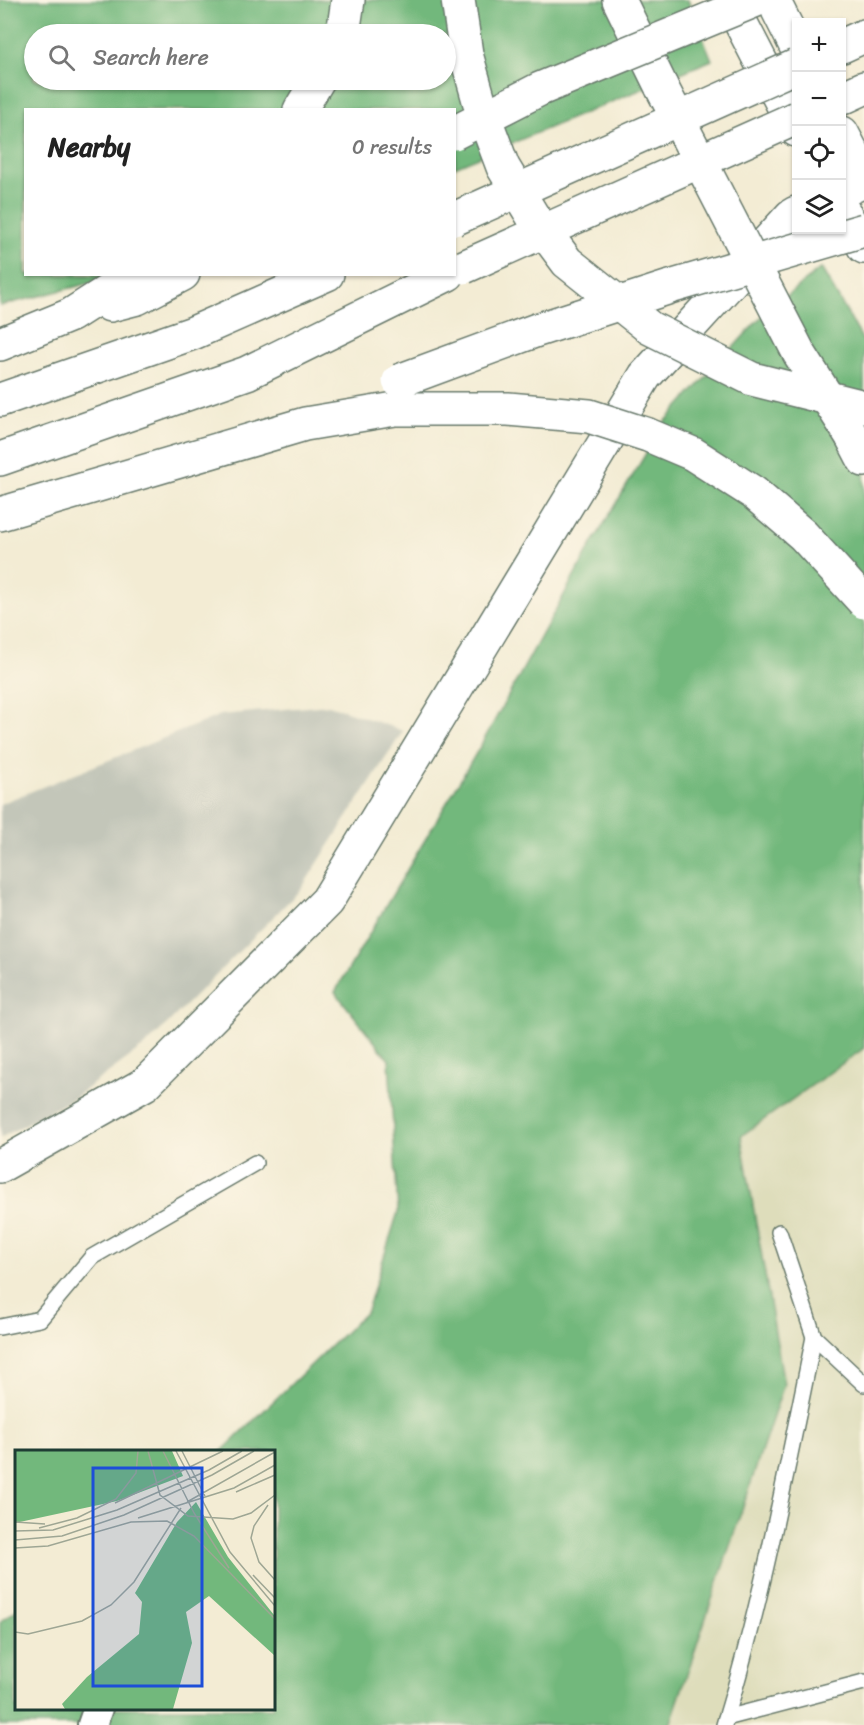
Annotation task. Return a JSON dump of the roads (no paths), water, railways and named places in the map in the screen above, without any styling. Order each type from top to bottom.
[{"type":"main road","points":[[344,24],[348,0]]},
{"type":"main road","points":[[458,0],[466,54],[478,100],[503,167],[532,215],[567,262],[650,328],[860,434]]},
{"type":"main road","points":[[618,0],[799,353],[860,434]]},
{"type":"main road","points":[[729,0],[794,126]]},
{"type":"main road","points":[[456,133],[540,89],[756,0]]},
{"type":"main road","points":[[773,0],[792,38]]},
{"type":"main road","points":[[846,44],[864,36]]},
{"type":"main road","points":[[456,218],[792,68]]},
{"type":"main road","points":[[846,96],[864,88]]},
{"type":"main road","points":[[301,108],[312,90]]},
{"type":"main road","points":[[456,271],[792,120]]},
{"type":"main road","points":[[846,141],[864,175]]},
{"type":"main road","points":[[846,189],[864,181]]},
{"type":"main road","points":[[0,1166],[145,1084],[327,901],[645,376],[792,215]]},
{"type":"main road","points":[[846,216],[864,247]]},
{"type":"main road","points":[[1,514],[397,395],[537,330],[670,287],[864,230]]},
{"type":"main road","points":[[800,249],[864,236]]},
{"type":"main road","points":[[71,315],[132,276]]},
{"type":"main road","points":[[0,344],[71,315],[137,298],[179,276]]},
{"type":"main road","points":[[0,400],[193,333],[322,276]]},
{"type":"main road","points":[[0,459],[247,373],[445,276]]},
{"type":"main road","points":[[397,395],[589,416],[657,438],[693,454],[754,493],[803,535],[864,602]]},
{"type":"street","points":[[92,1725],[97,1710]]},
{"type":"lane","points":[[0,1328],[40,1320],[92,1257],[255,1162]]},
{"type":"lane","points":[[779,1232],[814,1337],[864,1384]]},
{"type":"lane","points":[[725,1722],[740,1675],[775,1524],[814,1337]]},
{"type":"lane","points":[[725,1722],[864,1682]]}]
